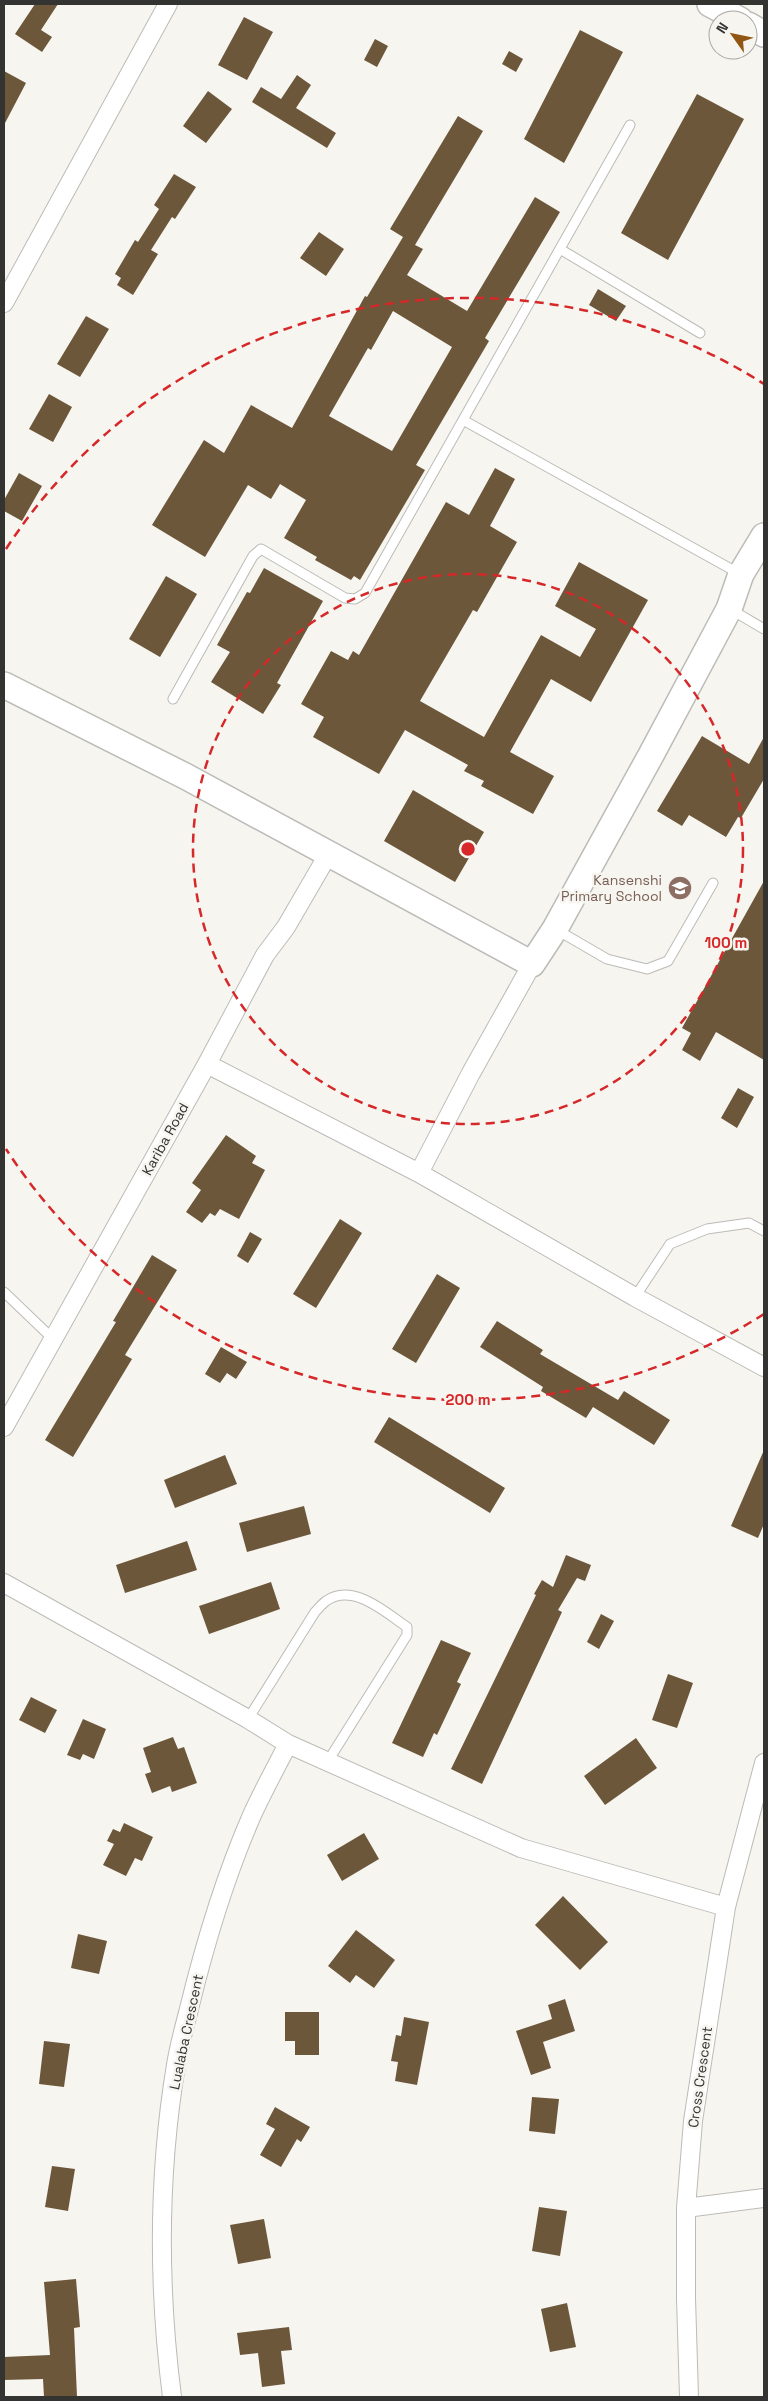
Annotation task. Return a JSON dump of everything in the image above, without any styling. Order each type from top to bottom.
[{"type":"street","points":[[4,303],[168,4]]},
{"type":"street","points":[[710,4],[721,10]]},
{"type":"street","points":[[419,1174],[471,1073],[532,964],[555,929],[729,609],[742,574],[764,536]]},
{"type":"street","points":[[4,685],[184,776],[532,964]]},
{"type":"street","name":"Kariba Road","points":[[4,1427],[266,955],[286,927],[329,853]]},
{"type":"street","points":[[207,1064],[419,1174],[634,1297],[764,1367]]},
{"type":"street","points":[[4,1583],[248,1719],[288,1744],[521,1848],[726,1907]]},
{"type":"street","name":"Lualaba Crescent","points":[[172,2397],[164,2312],[162,2234],[164,2165],[176,2064],[196,1977],[220,1897],[252,1814],[288,1744]]},
{"type":"street","name":"Cross Crescent","points":[[689,2397],[686,2208],[693,2121],[726,1907],[764,1764]]},
{"type":"street","points":[[686,2208],[764,2198]]},
{"type":"lane","points":[[173,700],[253,556],[261,549],[345,598],[355,599],[364,593],[630,125]]},
{"type":"lane","points":[[560,249],[700,333]]},
{"type":"lane","points":[[463,420],[742,574]]},
{"type":"lane","points":[[729,609],[763,626]]},
{"type":"lane","points":[[555,929],[607,959],[646,970],[668,961],[713,883]]},
{"type":"lane","points":[[634,1297],[670,1244],[707,1229],[749,1223],[764,1231]]},
{"type":"lane","points":[[4,1292],[53,1339]]},
{"type":"lane","points":[[248,1719],[315,1612],[326,1600],[338,1596],[355,1596],[371,1602],[407,1627],[407,1635],[328,1761]]},
{"type":"building","points":[[35,4],[58,4],[41,30],[52,37],[42,52],[15,34]]},
{"type":"building","points":[[244,17],[273,32],[247,80],[218,65]]},
{"type":"building","points":[[580,30],[623,52],[564,163],[524,139]]},
{"type":"building","points":[[375,39],[388,46],[377,67],[364,60]]},
{"type":"building","points":[[509,51],[523,59],[516,72],[502,64]]},
{"type":"building","points":[[4,71],[26,83],[4,125]]},
{"type":"building","points":[[297,75],[311,85],[296,108],[336,133],[327,148],[252,102],[261,87],[281,99]]},
{"type":"building","points":[[208,91],[232,109],[206,143],[183,126]]},
{"type":"building","points":[[697,94],[744,119],[668,260],[621,233]]},
{"type":"building","points":[[458,116],[483,131],[415,245],[423,249],[407,275],[467,311],[535,197],[560,212],[485,338],[489,341],[416,465],[425,470],[360,580],[354,576],[351,580],[315,560],[317,557],[284,538],[306,500],[280,484],[271,499],[248,485],[205,557],[152,525],[204,440],[224,453],[251,405],[292,428],[365,296],[367,297],[403,237],[390,229]],"holes":[[[393,311],[452,347],[392,451],[329,416],[368,348],[371,350]]]},
{"type":"building","points":[[174,174],[196,187],[175,219],[172,217],[151,250],[158,254],[133,295],[117,285],[121,278],[115,274],[135,240],[138,242],[159,209],[154,205]]},
{"type":"building","points":[[319,232],[344,249],[326,276],[300,258]]},
{"type":"building","points":[[598,289],[626,306],[616,321],[589,305]]},
{"type":"building","points":[[86,316],[109,329],[80,377],[57,364]]},
{"type":"building","points":[[49,394],[72,407],[53,442],[29,429]]},
{"type":"building","points":[[495,468],[515,479],[490,526],[517,542],[477,612],[473,610],[420,701],[484,737],[541,635],[580,657],[596,629],[555,606],[579,562],[648,600],[591,702],[551,679],[510,752],[554,776],[533,814],[481,786],[484,781],[464,771],[468,765],[405,730],[379,774],[313,737],[324,717],[301,704],[331,651],[348,660],[353,651],[359,655],[446,502],[469,515]]},
{"type":"building","points":[[19,473],[42,486],[22,521],[4,511],[4,500]]},
{"type":"building","points":[[264,568],[323,601],[277,683],[281,685],[263,714],[211,682],[230,652],[217,645],[247,592],[250,593]]},
{"type":"building","points":[[166,576],[197,594],[160,657],[129,639]]},
{"type":"building","points":[[702,736],[749,764],[764,737],[764,779],[741,818],[738,817],[726,837],[689,815],[682,826],[657,811]]},
{"type":"building","points":[[413,790],[484,832],[455,882],[384,841]]},
{"type":"building","points":[[764,881],[764,1060],[716,1032],[700,1061],[682,1050],[691,1033],[682,1028]]},
{"type":"building","points":[[738,1088],[754,1097],[737,1128],[721,1118]]},
{"type":"building","points":[[226,1135],[256,1156],[252,1163],[265,1170],[239,1219],[220,1209],[215,1216],[210,1213],[202,1223],[186,1212],[201,1190],[192,1183]]},
{"type":"building","points":[[340,1219],[362,1233],[316,1308],[293,1294]]},
{"type":"building","points":[[250,1232],[262,1239],[248,1263],[237,1256]]},
{"type":"building","points":[[152,1255],[177,1270],[125,1355],[132,1359],[73,1457],[45,1440],[116,1322],[113,1321]]},
{"type":"building","points":[[437,1274],[460,1288],[416,1363],[392,1349]]},
{"type":"building","points":[[497,1321],[543,1350],[540,1354],[618,1400],[624,1391],[670,1420],[654,1445],[593,1407],[586,1418],[541,1391],[543,1387],[480,1347]]},
{"type":"building","points":[[221,1347],[247,1362],[236,1379],[227,1373],[220,1383],[205,1374]]},
{"type":"building","points":[[389,1417],[505,1488],[490,1513],[374,1442]]},
{"type":"building","points":[[764,1450],[764,1524],[758,1538],[731,1526]]},
{"type":"building","points":[[225,1455],[237,1484],[175,1508],[164,1480]]},
{"type":"building","points":[[304,1506],[311,1534],[247,1552],[239,1523]]},
{"type":"building","points":[[187,1541],[197,1570],[125,1593],[116,1565]]},
{"type":"building","points":[[566,1555],[591,1565],[585,1581],[577,1578],[558,1610],[562,1612],[482,1784],[451,1769],[536,1595],[534,1594],[542,1580],[553,1587]]},
{"type":"building","points":[[271,1582],[280,1609],[209,1634],[199,1606]]},
{"type":"building","points":[[601,1614],[614,1621],[599,1649],[587,1642]]},
{"type":"building","points":[[441,1640],[471,1653],[457,1682],[461,1684],[437,1735],[434,1733],[423,1757],[392,1743]]},
{"type":"building","points":[[668,1674],[693,1683],[677,1728],[652,1720]]},
{"type":"building","points":[[31,1697],[57,1710],[45,1733],[19,1720]]},
{"type":"building","points":[[83,1719],[106,1729],[94,1759],[83,1754],[80,1760],[67,1755]]},
{"type":"building","points":[[173,1737],[178,1749],[184,1747],[197,1783],[172,1792],[170,1786],[152,1793],[145,1774],[151,1772],[143,1748]]},
{"type":"building","points":[[636,1738],[657,1768],[605,1805],[584,1776]]},
{"type":"building","points":[[124,1823],[153,1837],[142,1861],[135,1858],[126,1876],[103,1865],[114,1844],[107,1841],[113,1829],[120,1832]]},
{"type":"building","points":[[364,1833],[379,1859],[342,1881],[327,1855]]},
{"type":"building","points":[[563,1896],[608,1942],[580,1970],[535,1925]]},
{"type":"building","points":[[356,1930],[395,1960],[374,1988],[356,1975],[350,1983],[328,1966]]},
{"type":"building","points":[[78,1934],[107,1941],[99,1974],[71,1968]]},
{"type":"building","points":[[565,1999],[575,2031],[543,2042],[551,2068],[531,2075],[516,2031],[552,2019],[548,2005]]},
{"type":"building","points":[[285,2012],[319,2012],[319,2055],[295,2055],[295,2041],[285,2041]]},
{"type":"building","points":[[404,2017],[429,2022],[417,2085],[395,2081],[398,2062],[391,2061],[396,2035],[401,2036]]},
{"type":"building","points":[[44,2041],[70,2044],[64,2087],[39,2084]]},
{"type":"building","points":[[532,2097],[559,2099],[555,2134],[529,2131]]},
{"type":"building","points":[[275,2107],[310,2127],[301,2142],[297,2139],[281,2167],[260,2155],[275,2129],[266,2124]]},
{"type":"building","points":[[52,2166],[75,2169],[68,2211],[45,2207]]},
{"type":"building","points":[[539,2207],[567,2211],[560,2256],[532,2251]]},
{"type":"building","points":[[264,2219],[271,2258],[238,2264],[230,2225]]},
{"type":"building","points":[[76,2279],[80,2327],[74,2328],[77,2397],[44,2397],[43,2379],[4,2380],[4,2357],[50,2355],[44,2282]]},
{"type":"building","points":[[567,2303],[576,2347],[550,2352],[541,2309]]},
{"type":"building","points":[[289,2327],[292,2350],[281,2351],[285,2384],[262,2387],[258,2353],[240,2355],[237,2333]]},
{"type":"place","name":"Kansenshi Primary School","points":[[680,888]]}]
